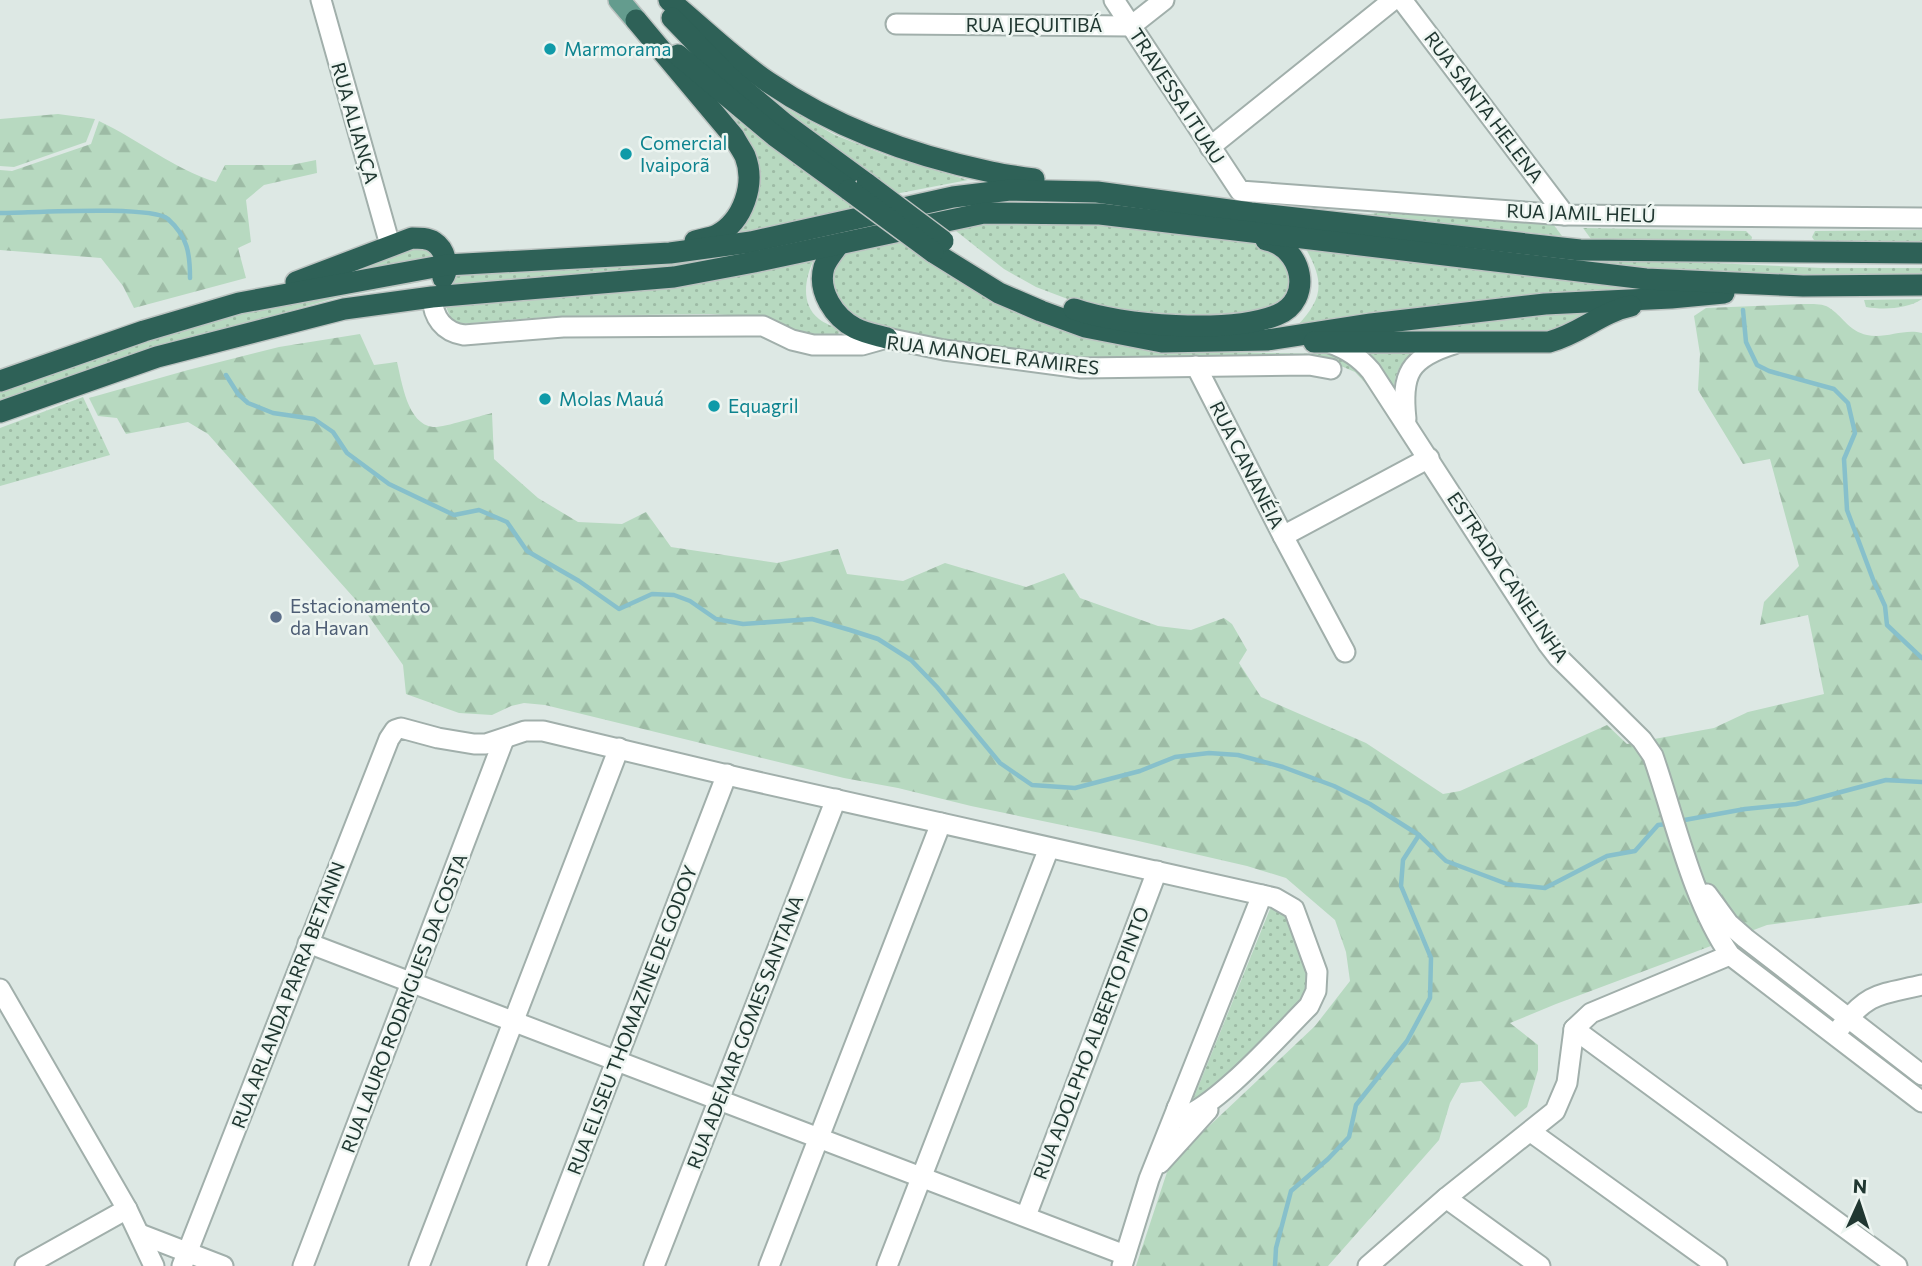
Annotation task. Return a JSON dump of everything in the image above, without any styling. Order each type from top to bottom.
[{"type":"highway","points":[[654,0],[738,85],[858,187],[999,293],[1085,327],[1161,342],[1549,342],[1567,338],[1616,310],[1671,299]]},
{"type":"highway","points":[[669,0],[767,81],[798,101],[865,133],[933,157],[988,172],[1097,192],[1251,213],[1580,250],[1922,253]]},
{"type":"highway","points":[[239,303],[440,281],[678,245],[717,236],[737,218],[747,196],[749,178],[746,158],[734,137],[636,20]]},
{"type":"highway","points":[[636,20],[775,136],[858,187]]},
{"type":"highway","points":[[603,256],[670,253],[751,243],[964,196],[1010,190],[1097,192]]},
{"type":"highway","points":[[0,412],[157,357],[344,309],[440,281],[674,277],[984,213],[1100,214],[1646,279],[1803,286],[1922,285]]},
{"type":"highway","points":[[938,246],[1005,282],[1087,314],[1137,322],[1229,324],[1279,314],[1292,305],[1298,293],[1300,278],[1297,263],[1289,251],[1274,241],[1203,227]]},
{"type":"highway","points":[[0,381],[144,331],[239,303],[412,238],[435,242],[444,253],[440,281]]},
{"type":"highway","points":[[839,244],[824,267],[822,278],[827,299],[837,314],[853,327],[887,338]]},
{"type":"highway","points":[[1267,340],[1371,324],[1545,304],[1671,299],[1803,286]]},
{"type":"main road","points":[[619,0],[636,20]]},
{"type":"street","name":"RUA ALIANÇA","points":[[321,0],[390,245]]},
{"type":"street","name":"TRAVESSA ITUAU","points":[[1114,0],[1240,191]]},
{"type":"street","name":"RUA JEQUITIBÁ","points":[[896,24],[1130,26],[1164,0]]},
{"type":"street","points":[[1210,146],[1393,0]]},
{"type":"street","name":"RUA SANTA HELENA","points":[[1402,0],[1565,215]]},
{"type":"street","name":"RUA JAMIL HELÚ","points":[[1240,191],[1565,215],[1922,218]]},
{"type":"street","name":"RUA MANOEL RAMIRES","points":[[440,281],[433,312],[443,327],[464,335],[563,327],[763,326],[792,340],[813,345],[862,345],[887,338],[944,350],[1081,368],[1309,365],[1331,369]]},
{"type":"street","name":"ESTRADA CANELINHA","points":[[1329,343],[1349,350],[1361,359],[1429,458],[1558,657],[1643,740],[1653,756],[1710,922],[1730,955],[1922,1102]]},
{"type":"street","points":[[1406,424],[1403,396],[1406,375],[1423,356],[1456,343]]},
{"type":"street","name":"RUA CANANÉIA","points":[[1196,366],[1283,536],[1429,458]]},
{"type":"street","points":[[1283,536],[1345,652]]},
{"type":"street","name":"RUA ARLANDA PARRA BETANIN","points":[[184,1259],[389,738],[395,730],[401,728],[474,744],[504,739]]},
{"type":"street","points":[[504,739],[525,731],[543,731],[1275,898],[1294,909],[1317,972],[1316,991],[1309,1006],[1219,1095],[1153,1169]]},
{"type":"street","name":"RUA LAURO RODRIGUES DA COSTA","points":[[303,1266],[504,739]]},
{"type":"street","points":[[419,1266],[619,748]]},
{"type":"street","name":"RUA ELISEU THOMAZINE DE GODOY","points":[[537,1266],[727,775]]},
{"type":"street","name":"RUA ADEMAR GOMES SANTANA","points":[[654,1266],[836,799]]},
{"type":"street","points":[[769,1266],[942,823]]},
{"type":"street","points":[[887,1266],[1049,848]]},
{"type":"street","name":"ESTRADA CANELINHA","points":[[1691,870],[1729,924],[1922,1076]]},
{"type":"street","name":"RUA ADOLPHO ALBERTO PINTO","points":[[1026,1216],[1157,871]]},
{"type":"street","points":[[308,943],[1026,1216],[1124,1260],[1153,1169],[1262,895]]},
{"type":"street","points":[[1368,1266],[1446,1198],[1555,1111],[1567,1083],[1574,1029],[1591,1013],[1730,955]]},
{"type":"street","points":[[1835,1035],[1859,1004],[1874,996],[1922,985]]},
{"type":"street","points":[[1,991],[127,1209],[156,1265]]},
{"type":"street","points":[[1574,1029],[1896,1266]]},
{"type":"street","points":[[1177,1108],[1180,1118],[1188,1116],[1219,1095]]},
{"type":"street","points":[[1531,1132],[1717,1266]]},
{"type":"street","points":[[1446,1198],[1540,1266]]},
{"type":"street","points":[[25,1266],[127,1209]]},
{"type":"street","points":[[139,1234],[184,1259],[223,1266]]},
{"type":"green space","points":[[702,82],[860,207],[735,238],[751,213],[760,186],[756,157]]},
{"type":"green space","points":[[763,95],[835,135],[888,156],[968,180],[895,194]]},
{"type":"green space","points":[[58,114],[95,119],[86,142],[14,167],[0,166],[0,119]]},
{"type":"green space","points":[[99,121],[186,170],[216,182],[225,165],[291,165],[316,160],[317,173],[264,185],[246,200],[251,242],[238,248],[246,278],[134,308],[123,286],[101,258],[0,250],[0,170],[12,171],[91,144]]},
{"type":"green space","points":[[990,198],[1087,200],[1602,258],[1822,268],[1922,268],[1922,279],[1819,279],[1579,266],[1078,206],[728,264],[454,285],[451,280],[454,275],[726,256]]},
{"type":"green space","points":[[1395,211],[1553,224],[1562,236],[1362,215]]},
{"type":"green space","points":[[995,218],[1068,219],[1255,242],[1285,262],[1290,274],[1288,289],[1279,303],[1265,309],[1209,317],[1137,317],[1094,309],[1036,287],[1004,269],[951,227]]},
{"type":"green space","points":[[1583,228],[1746,231],[1752,237],[1751,242],[1746,243],[1591,239]]},
{"type":"green space","points":[[1922,230],[1922,242],[1816,243],[1812,237],[1815,231]]},
{"type":"green space","points":[[895,236],[1020,315],[1098,340],[1156,351],[1334,354],[1348,360],[1373,387],[1370,388],[1355,372],[1334,363],[1060,359],[882,330],[846,314],[831,285],[832,272],[845,251]]},
{"type":"green space","points":[[426,245],[436,258],[351,272],[405,246]]},
{"type":"green space","points":[[1306,249],[1702,289],[1296,327],[1312,308],[1318,290],[1316,272]]},
{"type":"green space","points":[[814,259],[806,290],[809,306],[819,319],[840,330],[838,336],[824,340],[746,316],[709,314],[560,316],[459,324],[452,321],[444,302]]},
{"type":"green space","points":[[425,279],[339,297],[166,346],[0,404],[0,389],[158,335],[245,310]]},
{"type":"green space","points":[[1922,299],[1902,307],[1888,308],[1866,307],[1864,300]]},
{"type":"green space","points":[[1804,304],[1828,307],[1851,327],[1867,335],[1922,333],[1922,903],[1767,925],[1510,1023],[1538,1045],[1538,1070],[1527,1107],[1515,1117],[1481,1081],[1461,1083],[1450,1103],[1439,1140],[1328,1266],[1136,1266],[1170,1163],[1315,1026],[1350,981],[1346,952],[1335,920],[1286,878],[1247,866],[1134,840],[844,778],[545,705],[524,703],[492,715],[459,713],[406,694],[403,665],[363,608],[208,434],[188,422],[126,434],[117,418],[98,416],[89,398],[279,347],[360,334],[374,365],[397,362],[407,401],[417,418],[424,424],[438,427],[492,413],[494,459],[538,498],[578,522],[622,524],[646,512],[671,547],[777,563],[838,549],[847,574],[903,581],[945,563],[1026,587],[1064,573],[1080,598],[1158,626],[1191,630],[1224,618],[1232,624],[1247,650],[1239,663],[1261,697],[1366,743],[1443,794],[1460,791],[1607,725],[1627,744],[1714,728],[1748,712],[1824,694],[1808,615],[1760,625],[1764,602],[1799,566],[1770,459],[1743,464],[1698,390],[1700,354],[1694,316],[1706,308]]},
{"type":"green space","points":[[1592,311],[1563,332],[1356,332],[1511,315]]},
{"type":"green space","points":[[1362,351],[1417,351],[1405,360],[1398,371],[1394,384],[1394,399]]},
{"type":"green space","points":[[83,397],[110,455],[0,486],[0,428]]},
{"type":"green space","points":[[1272,904],[1289,915],[1309,978],[1304,999],[1201,1109],[1192,1102]]},
{"type":"waterway","points":[[0,213],[115,211],[157,215],[168,219],[184,239],[190,278]]},
{"type":"waterway","points":[[1743,310],[1746,342],[1757,365],[1769,371],[1834,389],[1848,403],[1855,433],[1844,459],[1847,510],[1885,606],[1887,625],[1922,658]]},
{"type":"waterway","points":[[226,375],[238,394],[248,403],[273,413],[314,419],[333,432],[347,453],[389,484],[454,515],[479,510],[507,522],[527,551],[579,581],[619,609],[652,594],[674,595],[690,601],[716,619],[743,624],[812,619],[878,639],[911,660],[1000,763],[1032,785],[1075,788],[1140,771],[1175,757],[1209,753],[1238,755],[1283,767],[1334,786],[1370,804],[1419,835],[1446,861],[1507,884],[1545,888],[1607,856],[1635,851],[1658,825],[1667,824]]},
{"type":"waterway","points":[[1679,821],[1745,809],[1796,804],[1886,780],[1922,782]]},
{"type":"waterway","points":[[1275,1266],[1276,1248],[1291,1191],[1349,1137],[1356,1105],[1407,1041],[1430,998],[1431,958],[1401,886],[1403,860],[1419,835]]},
{"type":"place","name":"Marmorama","points":[[550,49]]},
{"type":"place","name":"Comercial Ivaiporã","points":[[626,154]]},
{"type":"place","name":"Molas Mauá","points":[[545,399]]},
{"type":"place","name":"Equagril","points":[[714,406]]},
{"type":"place","name":"Estacionamento da Havan","points":[[276,617]]}]
